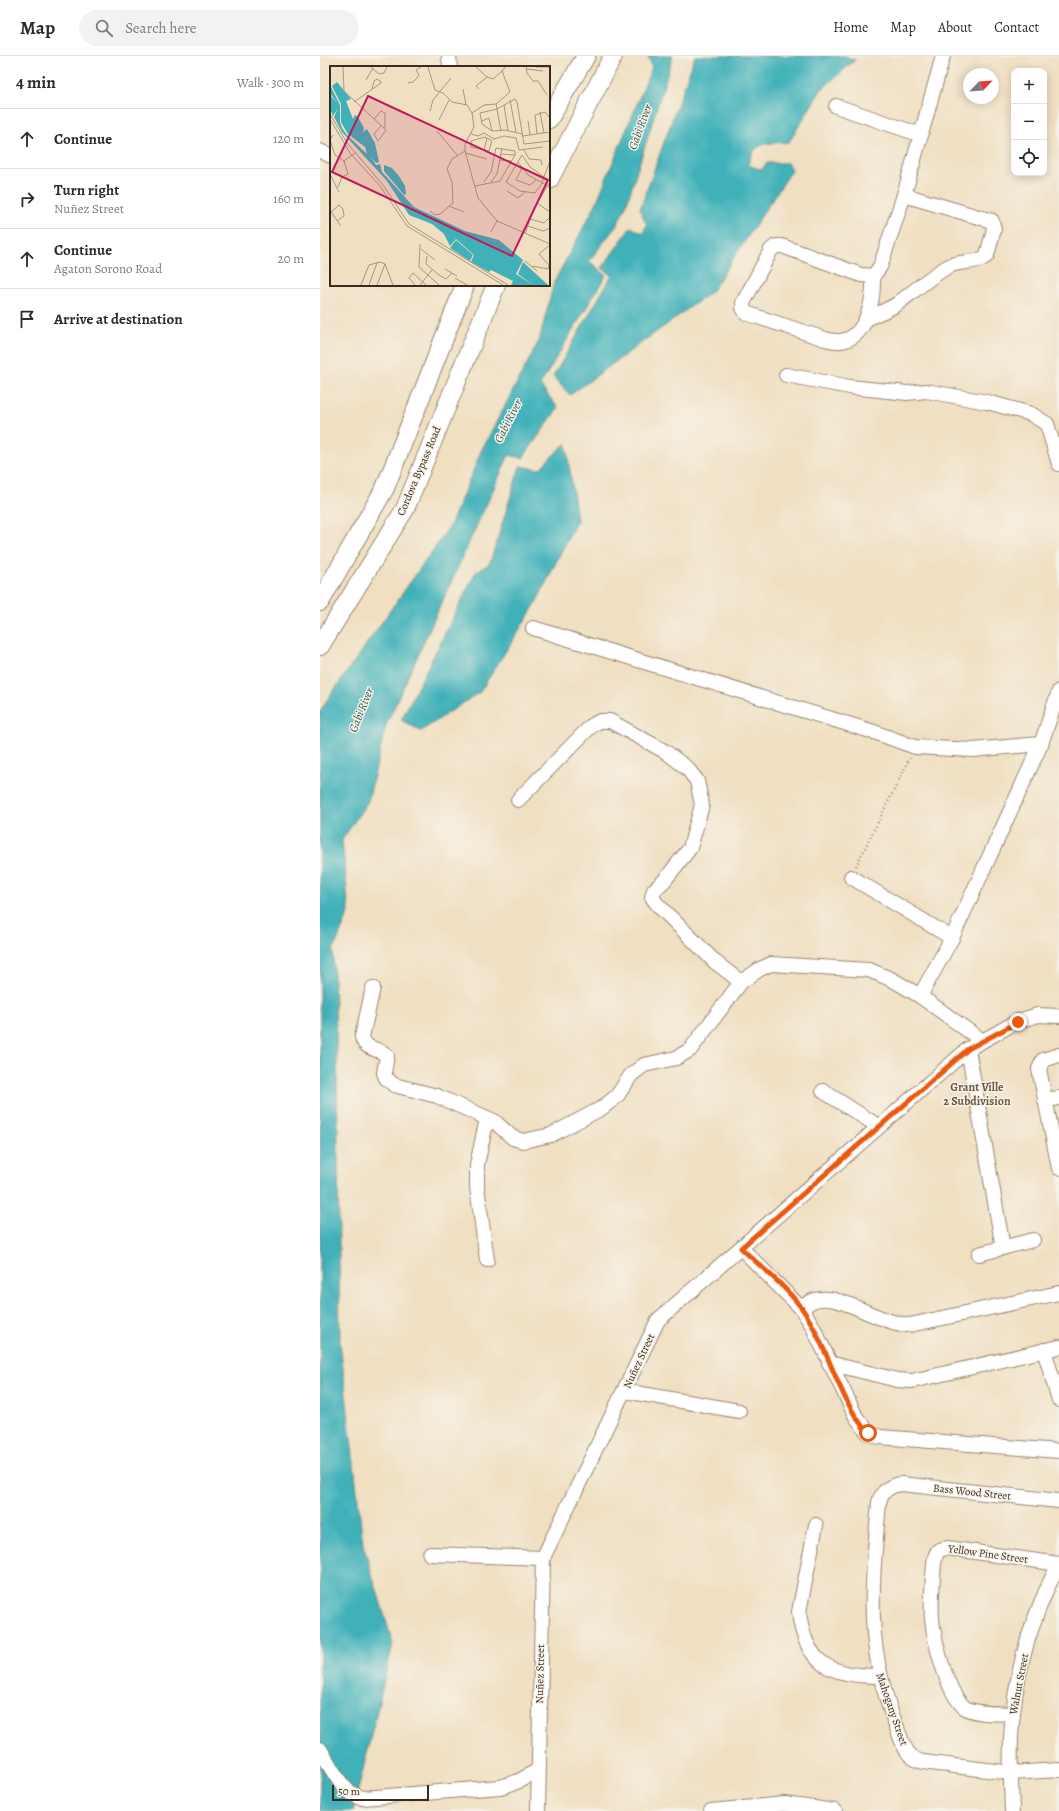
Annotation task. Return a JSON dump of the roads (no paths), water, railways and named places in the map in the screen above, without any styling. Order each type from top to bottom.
[{"type":"main road","points":[[550,117],[586,56]]},
{"type":"main road","points":[[551,172],[613,56]]},
{"type":"main road","points":[[320,602],[385,488],[465,286]]},
{"type":"main road","name":"Cordova Bypass Road","points":[[320,646],[405,509],[496,286]]},
{"type":"street","points":[[449,56],[450,66]]},
{"type":"street","points":[[873,276],[861,275],[782,246],[776,246],[771,250],[743,303],[743,308],[746,313],[825,339],[839,341],[859,330],[866,319],[873,288],[873,276],[880,268],[904,195],[943,56]]},
{"type":"street","points":[[836,106],[921,135]]},
{"type":"street","points":[[320,151],[330,156]]},
{"type":"street","points":[[866,319],[895,305],[949,266],[964,261],[980,260],[985,258],[987,255],[994,229],[992,222],[904,195]]},
{"type":"street","points":[[786,375],[850,387],[907,393],[926,392],[987,402],[1031,414],[1047,424],[1059,464]]},
{"type":"street","points":[[533,628],[866,730],[916,747],[973,750],[1041,744]]},
{"type":"street","points":[[920,996],[952,938],[1041,744],[1059,691]]},
{"type":"street","points":[[518,800],[591,726],[600,721],[610,721],[666,752],[687,768],[697,781],[702,805],[690,848],[664,881],[654,890],[652,897],[657,904],[714,962],[741,982]]},
{"type":"street","points":[[851,877],[952,938]]},
{"type":"street","points":[[373,988],[362,1037],[366,1046],[385,1053],[387,1056],[384,1073],[386,1078],[394,1085],[437,1096],[494,1121],[513,1138],[523,1141],[551,1135],[602,1108],[617,1096],[631,1075],[644,1065],[676,1058],[690,1050],[741,982],[760,969],[771,964],[868,970],[893,980],[920,996],[981,1040]]},
{"type":"street","name":"Nuñez Street","points":[[538,1811],[543,1558],[658,1320],[878,1126],[968,1049],[981,1040],[1018,1022],[1038,1016],[1059,1016]]},
{"type":"street","points":[[968,1049],[1003,1248]]},
{"type":"street","points":[[1059,1055],[1044,1060],[1040,1065],[1052,1099],[1059,1168]]},
{"type":"street","points":[[823,1090],[878,1126]]},
{"type":"street","points":[[487,1118],[477,1165],[477,1187],[487,1260]]},
{"type":"street","points":[[979,1254],[1033,1240]]},
{"type":"street","points":[[741,1248],[801,1308],[812,1325],[829,1363],[856,1416],[868,1433],[880,1437],[1059,1451]]},
{"type":"street","points":[[801,1308],[815,1300],[828,1298],[896,1324],[910,1325],[1059,1293]]},
{"type":"street","points":[[829,1363],[897,1380],[912,1381],[1059,1347]]},
{"type":"street","points":[[1044,1350],[1059,1400]]},
{"type":"street","points":[[625,1391],[739,1411]]},
{"type":"street","name":"Bass Wood Street","points":[[886,1490],[902,1484],[1059,1501]]},
{"type":"street","name":"Mahogany Street","points":[[886,1490],[879,1502],[871,1592],[873,1632],[879,1676],[902,1740],[912,1758],[923,1762],[1011,1773]]},
{"type":"street","points":[[816,1525],[799,1612],[800,1623],[807,1641],[818,1660],[828,1668],[856,1675],[879,1676]]},
{"type":"street","name":"Yellow Pine Street","points":[[1012,1714],[980,1712],[967,1708],[957,1698],[951,1686],[938,1648],[932,1618],[932,1584],[936,1556],[939,1550],[947,1548],[1059,1564]]},
{"type":"street","points":[[430,1554],[543,1558]]},
{"type":"street","name":"Walnut Street","points":[[1012,1811],[1012,1714],[1028,1637],[1042,1599],[1059,1564]]},
{"type":"street","points":[[320,1749],[345,1788],[355,1797],[363,1798],[500,1787],[519,1781],[538,1770]]},
{"type":"street","points":[[1011,1773],[1059,1770]]},
{"type":"street","points":[[711,1811],[785,1804],[835,1811]]},
{"type":"water","name":"Gabi River","points":[[648,56],[673,56],[626,206],[617,225],[589,261],[606,275],[540,385],[558,408],[523,458],[509,455],[386,725],[368,801],[342,840],[349,912],[333,951],[337,1058],[340,1342],[363,1544],[393,1644],[353,1811],[320,1811],[320,712],[450,526],[482,449],[539,341],[554,282],[595,206],[652,67]]},
{"type":"water","points":[[695,56],[845,56],[855,60],[821,90],[789,142],[762,145],[754,151],[748,165],[762,170],[766,163],[788,163],[792,170],[711,292],[570,395],[553,377],[612,275],[602,268],[631,227],[642,233],[647,225],[640,209]]},
{"type":"water","points":[[566,443],[577,520],[535,605],[480,692],[421,731],[401,720],[476,572],[490,563],[520,466],[539,469]]},
{"type":"district","name":"Grant Ville 2 Subdivision","points":[[977,1094]]}]
